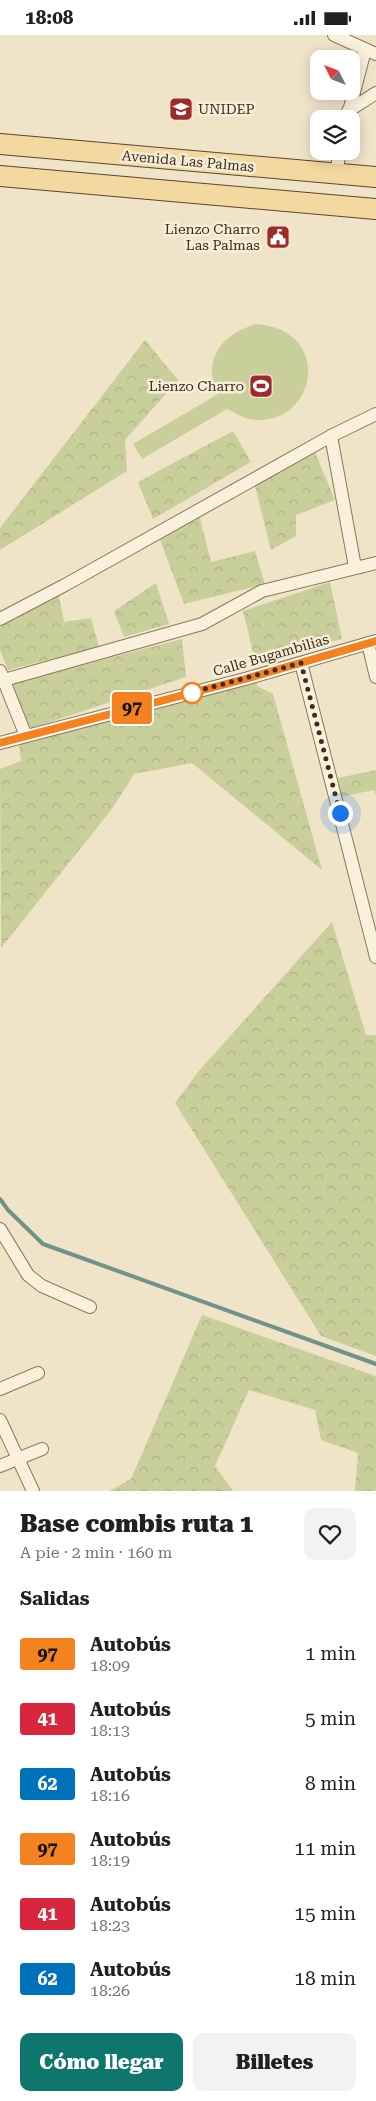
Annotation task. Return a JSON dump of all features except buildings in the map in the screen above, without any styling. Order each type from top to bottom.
[{"type":"main road","name":"Avenida Las Palmas","points":[[0,144],[376,177]]},
{"type":"main road","points":[[0,176],[376,209]]},
{"type":"street","points":[[334,35],[370,52],[350,110]]},
{"type":"street","points":[[354,110],[376,93]]},
{"type":"street","points":[[336,173],[338,160]]},
{"type":"street","points":[[0,619],[65,585],[331,436],[376,414]]},
{"type":"street","points":[[331,436],[355,567]]},
{"type":"street","points":[[26,736],[2,675],[202,624],[262,591],[376,563]]},
{"type":"street","points":[[372,642],[376,677]]},
{"type":"street","name":"Calle Bugambilias","points":[[0,743],[245,679],[372,642]]},
{"type":"street","points":[[301,663],[375,944],[376,957]]},
{"type":"street","points":[[0,1229],[28,1275],[42,1286],[90,1307]]},
{"type":"street","points":[[0,1389],[38,1373]]},
{"type":"street","points":[[0,1421],[33,1491]]},
{"type":"street","points":[[0,1466],[42,1449]]},
{"type":"green space","name":"Lienzo Charro","points":[[257,324],[282,331],[299,343],[307,360],[308,379],[301,396],[289,410],[271,419],[248,419],[227,409],[142,459],[133,444],[218,394],[212,375],[212,365],[219,348],[232,335]]},
{"type":"green space","points":[[145,340],[178,380],[125,440],[127,471],[0,550],[0,528]]},
{"type":"green space","points":[[233,431],[251,462],[153,519],[138,482]]},
{"type":"green space","points":[[315,452],[335,500],[296,515],[296,536],[271,550],[255,486]]},
{"type":"green space","points":[[199,514],[211,562],[255,551],[265,584],[184,604],[159,537]]},
{"type":"green space","points":[[330,582],[342,639],[255,661],[243,611]]},
{"type":"green space","points":[[156,583],[169,624],[124,637],[114,611]]},
{"type":"green space","points":[[58,592],[64,622],[91,618],[99,647],[8,670],[0,650],[0,626]]},
{"type":"green space","points":[[182,639],[186,677],[29,729],[12,683]]},
{"type":"green space","points":[[257,680],[257,686],[273,694],[322,870],[192,763],[134,774],[112,809],[1,948],[0,769],[21,761],[19,745]]},
{"type":"green space","points":[[376,770],[376,795],[374,790],[340,797],[338,778]]},
{"type":"green space","points":[[332,922],[366,1035],[376,1035],[376,1356],[321,1336],[175,1103],[198,1072]]},
{"type":"green space","points":[[202,1315],[376,1376],[376,1491],[355,1491],[358,1453],[321,1440],[315,1410],[249,1390],[215,1466],[233,1491],[109,1491],[131,1479]]},
{"type":"waterway","points":[[0,1199],[8,1210],[43,1244],[376,1364]]},
{"type":"bus line","name":"97","points":[[0,743],[245,679],[376,641]]},
{"type":"place","name":"UNIDEP","points":[[181,109]]},
{"type":"place","name":"Lienzo Charro Las Palmas","points":[[278,237]]},
{"type":"place","name":"Lienzo Charro","points":[[261,386]]},
{"type":"route","points":[[192,693],[190,693],[301,663],[340,813]]}]
